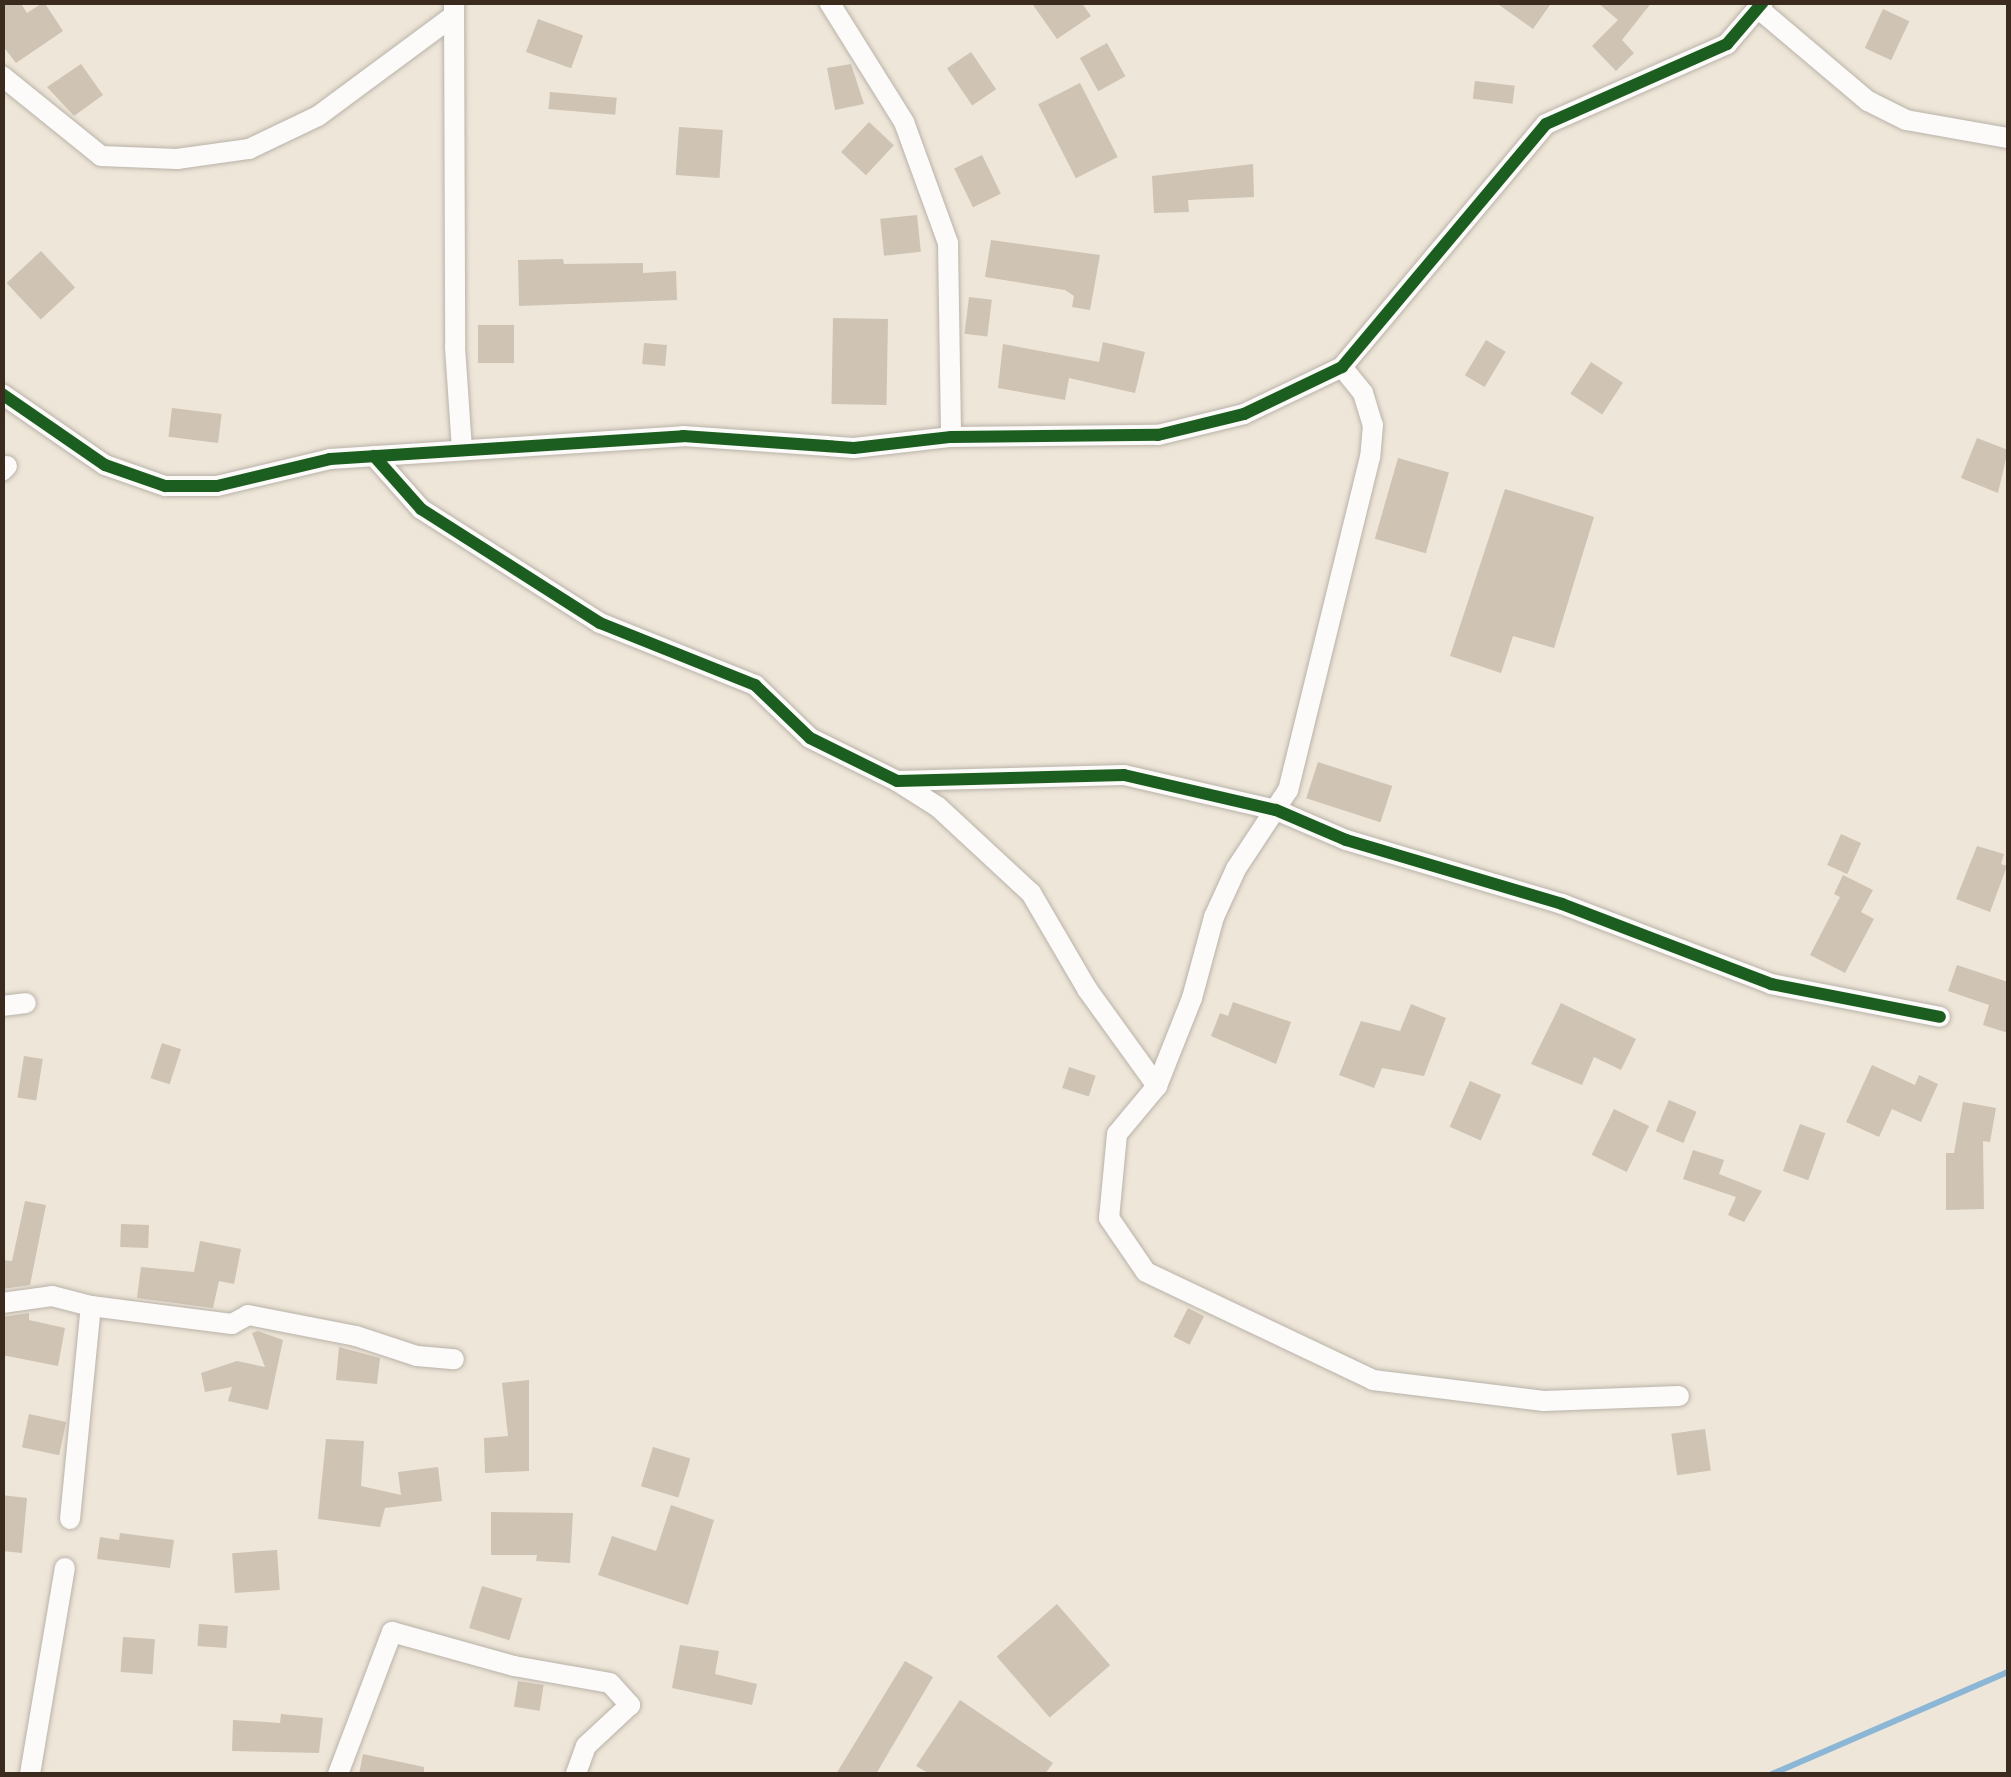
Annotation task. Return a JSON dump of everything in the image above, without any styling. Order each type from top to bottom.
[{"type":"street","points":[[829,2],[904,122],[948,243],[951,438]]},
{"type":"street","points":[[2,394],[105,465],[166,486],[217,486],[330,459],[684,436],[854,448],[951,438],[1158,435],[1244,414],[1342,367],[1546,124],[1726,44],[1761,6],[1868,101],[1906,120],[2008,138]]},
{"type":"street","points":[[453,10],[462,450]]},
{"type":"street","points":[[2,76],[101,156],[177,159],[249,148],[318,116],[453,10]]},
{"type":"street","points":[[1342,367],[1364,393],[1372,425],[1364,502],[1288,790],[1236,869],[1214,917],[1192,998],[1156,1086],[1117,1134],[1109,1218],[1146,1272],[1373,1380],[1544,1402],[1679,1396]]},
{"type":"street","points":[[374,456],[421,509],[600,623],[756,686],[810,738],[938,807],[1031,893],[1078,975],[1156,1086]]},
{"type":"street","points":[[897,782],[1124,775],[1276,810],[1346,840],[1562,904],[1770,984],[1940,1017]]},
{"type":"street","points":[[2,1006],[26,1003]]},
{"type":"street","points":[[2,1303],[52,1296],[91,1306],[204,1323],[232,1324],[248,1315],[356,1336],[418,1356],[454,1358]]},
{"type":"street","points":[[70,1519],[91,1306]]},
{"type":"street","points":[[30,1774],[66,1568]]},
{"type":"street","points":[[338,1774],[392,1632],[514,1666],[610,1684],[630,1705],[586,1746],[576,1774]]},
{"type":"building","points":[[2,2],[20,2],[27,13],[44,2],[63,31],[16,63],[2,45]]},
{"type":"building","points":[[1031,2],[1081,2],[1091,16],[1057,39]]},
{"type":"building","points":[[1495,2],[1552,2],[1533,29]]},
{"type":"building","points":[[1597,2],[1652,2],[1622,40],[1634,53],[1616,71],[1592,46],[1618,20]]},
{"type":"building","points":[[1883,9],[1909,21],[1891,60],[1865,48]]},
{"type":"building","points":[[538,19],[583,35],[571,68],[526,52]]},
{"type":"building","points":[[1107,43],[1125,76],[1098,91],[1080,58]]},
{"type":"building","points":[[971,52],[996,89],[972,106],[947,68]]},
{"type":"building","points":[[81,64],[103,95],[74,116],[47,87]]},
{"type":"building","points":[[851,64],[864,104],[835,110],[827,68]]},
{"type":"building","points":[[1475,81],[1515,86],[1513,104],[1473,99]]},
{"type":"building","points":[[1080,83],[1118,157],[1076,178],[1038,104]]},
{"type":"building","points":[[550,92],[617,98],[615,115],[549,109]]},
{"type":"building","points":[[869,122],[894,145],[866,175],[841,152]]},
{"type":"building","points":[[679,127],[723,130],[720,178],[676,175]]},
{"type":"building","points":[[982,155],[1001,194],[973,207],[954,169]]},
{"type":"building","points":[[1253,164],[1254,197],[1188,200],[1189,212],[1154,213],[1152,176]]},
{"type":"building","points":[[917,215],[921,252],[884,256],[880,219]]},
{"type":"building","points":[[991,240],[1100,255],[1090,310],[1072,307],[1074,296],[1065,290],[985,277]]},
{"type":"building","points":[[41,251],[75,288],[41,320],[7,283]]},
{"type":"building","points":[[563,259],[564,264],[643,263],[643,273],[676,271],[677,300],[519,306],[518,260]]},
{"type":"building","points":[[969,297],[992,300],[987,337],[964,334]]},
{"type":"building","points":[[833,318],[888,319],[886,405],[831,404]]},
{"type":"building","points":[[478,325],[514,325],[514,363],[478,363]]},
{"type":"building","points":[[1486,340],[1506,352],[1485,387],[1465,375]]},
{"type":"building","points":[[1103,342],[1145,352],[1135,393],[1069,378],[1065,400],[998,388],[1003,344],[1099,362]]},
{"type":"building","points":[[644,343],[667,345],[665,366],[642,364]]},
{"type":"building","points":[[1591,362],[1623,383],[1602,415],[1570,394]]},
{"type":"building","points":[[172,408],[222,414],[218,443],[168,437]]},
{"type":"building","points":[[1977,438],[2008,450],[1998,493],[1961,478]]},
{"type":"building","points":[[1398,458],[1449,473],[1426,553],[1375,539]]},
{"type":"building","points":[[1505,489],[1594,517],[1554,648],[1513,636],[1501,673],[1450,656]]},
{"type":"building","points":[[1318,762],[1392,786],[1380,822],[1306,798]]},
{"type":"building","points":[[1841,834],[1861,843],[1847,874],[1827,865]]},
{"type":"building","points":[[1977,846],[2004,854],[2001,864],[2007,866],[1990,912],[1956,899]]},
{"type":"building","points":[[1843,875],[1873,890],[1861,912],[1874,919],[1845,973],[1810,955],[1840,897],[1834,894]]},
{"type":"building","points":[[1957,965],[2008,982],[2008,1033],[1983,1025],[1989,1005],[1948,991]]},
{"type":"building","points":[[1233,1002],[1291,1022],[1276,1064],[1211,1036],[1220,1013],[1228,1016]]},
{"type":"building","points":[[1561,1003],[1636,1039],[1621,1070],[1594,1057],[1582,1085],[1531,1064]]},
{"type":"building","points":[[1411,1004],[1446,1018],[1424,1076],[1382,1068],[1374,1088],[1339,1075],[1361,1021],[1400,1031]]},
{"type":"building","points":[[162,1043],[181,1049],[170,1084],[151,1078]]},
{"type":"building","points":[[24,1056],[43,1059],[36,1100],[17,1097]]},
{"type":"building","points":[[1872,1065],[1915,1085],[1919,1075],[1938,1084],[1921,1122],[1892,1109],[1879,1137],[1846,1122]]},
{"type":"building","points":[[1069,1067],[1096,1076],[1089,1097],[1062,1088]]},
{"type":"building","points":[[1470,1081],[1501,1095],[1481,1141],[1450,1127]]},
{"type":"building","points":[[1669,1100],[1697,1112],[1683,1143],[1656,1131]]},
{"type":"building","points":[[1963,1102],[1996,1108],[1990,1142],[1983,1141],[1984,1209],[1946,1210],[1946,1153],[1954,1153]]},
{"type":"building","points":[[1614,1109],[1649,1126],[1627,1172],[1592,1155]]},
{"type":"building","points":[[1800,1124],[1825,1133],[1808,1180],[1783,1171]]},
{"type":"building","points":[[1693,1150],[1724,1160],[1719,1174],[1762,1191],[1744,1222],[1728,1215],[1736,1197],[1683,1179]]},
{"type":"building","points":[[25,1201],[46,1205],[30,1285],[2,1289],[2,1260],[12,1261]]},
{"type":"building","points":[[121,1224],[149,1225],[148,1248],[120,1247]]},
{"type":"building","points":[[200,1241],[241,1249],[234,1284],[219,1281],[213,1308],[137,1298],[141,1267],[194,1272]]},
{"type":"building","points":[[1188,1308],[1204,1316],[1190,1345],[1173,1337]]},
{"type":"building","points":[[29,1313],[29,1320],[65,1328],[58,1366],[2,1355],[2,1317]]},
{"type":"building","points":[[258,1331],[283,1340],[268,1410],[228,1401],[232,1387],[205,1392],[201,1373],[237,1361],[265,1367],[252,1333]]},
{"type":"building","points":[[339,1347],[380,1358],[377,1384],[336,1380]]},
{"type":"building","points":[[529,1380],[529,1471],[485,1473],[484,1438],[508,1436],[502,1383]]},
{"type":"building","points":[[29,1414],[66,1422],[59,1455],[22,1447]]},
{"type":"building","points":[[1705,1429],[1711,1471],[1677,1475],[1671,1434]]},
{"type":"building","points":[[326,1439],[364,1441],[361,1486],[401,1495],[398,1472],[438,1467],[442,1501],[385,1508],[380,1527],[318,1519]]},
{"type":"building","points":[[653,1447],[690,1458],[678,1498],[641,1486]]},
{"type":"building","points":[[2,1495],[27,1498],[22,1553],[2,1551]]},
{"type":"building","points":[[671,1505],[714,1520],[688,1605],[598,1575],[612,1536],[656,1551]]},
{"type":"building","points":[[491,1512],[573,1513],[570,1563],[536,1561],[537,1555],[491,1555]]},
{"type":"building","points":[[120,1533],[174,1540],[170,1568],[97,1559],[100,1537],[119,1540]]},
{"type":"building","points":[[277,1550],[280,1590],[235,1593],[232,1553]]},
{"type":"building","points":[[482,1586],[522,1598],[509,1640],[469,1628]]},
{"type":"building","points":[[1057,1604],[1110,1665],[1050,1718],[997,1656]]},
{"type":"building","points":[[199,1624],[228,1626],[226,1648],[197,1646]]},
{"type":"building","points":[[123,1637],[155,1639],[152,1674],[121,1672]]},
{"type":"building","points":[[680,1645],[719,1651],[715,1674],[757,1684],[752,1705],[672,1688]]},
{"type":"building","points":[[905,1661],[933,1677],[876,1774],[836,1774]]},
{"type":"building","points":[[518,1681],[544,1685],[540,1711],[514,1707]]},
{"type":"building","points":[[960,1700],[1053,1763],[1045,1774],[930,1774],[916,1766]]},
{"type":"building","points":[[281,1714],[323,1718],[319,1753],[232,1751],[233,1720],[280,1723]]},
{"type":"building","points":[[363,1754],[424,1767],[424,1774],[359,1774]]},
{"type":"waterway","points":[[1772,1774],[2008,1672]]},
{"type":"cycle path","points":[[2,394],[105,465],[165,486],[217,486],[330,459],[683,436],[854,448],[951,437],[1158,435],[1244,414],[1342,367],[1546,124],[1727,44],[1763,2]]},
{"type":"cycle path","points":[[374,456],[421,509],[600,623],[755,685],[810,738],[897,781],[1124,775],[1276,810],[1346,840],[1562,904],[1771,984],[1940,1017]]}]
